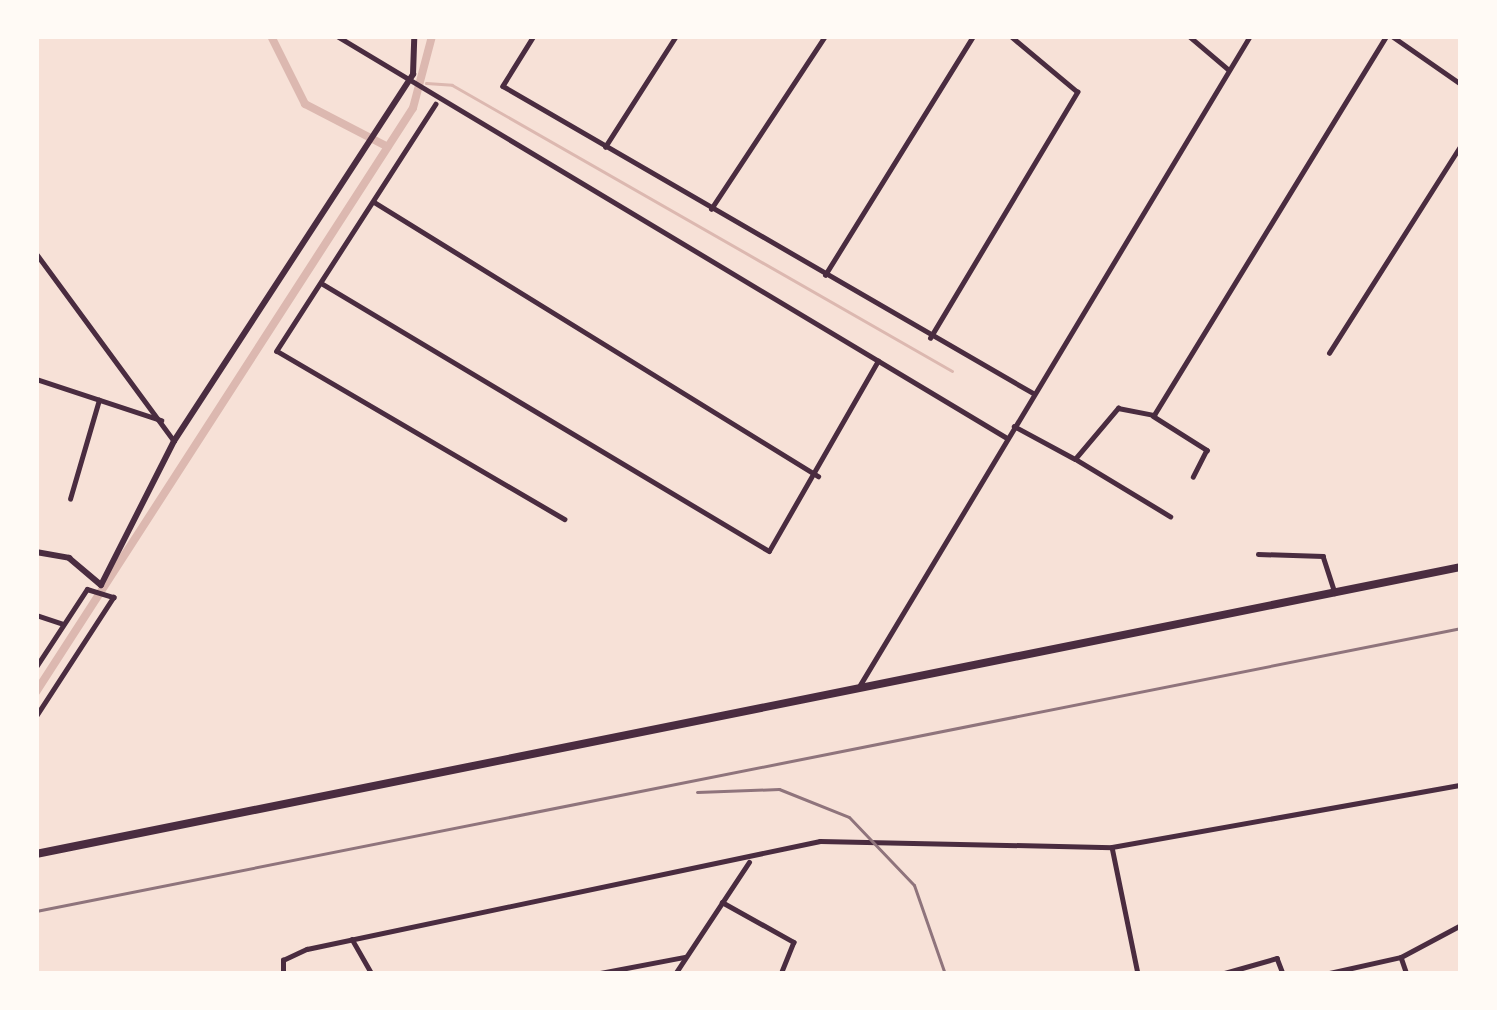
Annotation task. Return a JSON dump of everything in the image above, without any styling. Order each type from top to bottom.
[{"type":"main road","points":[[36,854],[1461,567]]},
{"type":"street","points":[[337,36],[436,104],[1007,438]]},
{"type":"street","points":[[36,667],[63,624],[101,585],[174,441],[407,83],[414,36]]},
{"type":"street","points":[[534,36],[503,86],[930,338],[1034,393]]},
{"type":"street","points":[[605,147],[676,36]]},
{"type":"street","points":[[711,209],[825,36]]},
{"type":"street","points":[[825,275],[973,36]]},
{"type":"street","points":[[930,338],[1077,92],[1010,36]]},
{"type":"street","points":[[1189,36],[1229,70]]},
{"type":"street","points":[[858,691],[1250,36]]},
{"type":"street","points":[[1153,416],[1389,36],[1461,84]]},
{"type":"street","points":[[436,104],[277,351],[564,519]]},
{"type":"street","points":[[1329,353],[1461,145]]},
{"type":"street","points":[[374,202],[818,476]]},
{"type":"street","points":[[36,253],[174,441]]},
{"type":"street","points":[[321,283],[769,551],[818,476],[878,361]]},
{"type":"street","points":[[36,379],[160,420]]},
{"type":"street","points":[[70,500],[99,400]]},
{"type":"street","points":[[1075,459],[1118,408],[1153,416],[1208,450],[1193,477]]},
{"type":"street","points":[[1014,426],[1169,516]]},
{"type":"street","points":[[36,552],[69,558],[114,597],[36,717]]},
{"type":"street","points":[[1258,554],[1323,556],[1335,593]]},
{"type":"street","points":[[36,615],[63,624]]},
{"type":"street","points":[[283,974],[283,960],[352,939],[748,862],[820,842],[1112,847],[1461,784]]},
{"type":"street","points":[[1112,847],[1138,974]]},
{"type":"street","points":[[675,974],[748,862]]},
{"type":"street","points":[[722,902],[794,942],[782,974]]},
{"type":"street","points":[[1325,974],[1400,957],[1461,925]]},
{"type":"street","points":[[352,939],[372,974]]},
{"type":"street","points":[[595,974],[686,956]]},
{"type":"street","points":[[1400,957],[1407,974]]},
{"type":"street","points":[[1221,974],[1276,958],[1282,974]]},
{"type":"waterway","points":[[271,36],[305,104],[388,147]]},
{"type":"waterway","points":[[36,692],[413,108],[432,36]]},
{"type":"waterway","points":[[426,83],[452,85],[952,371]]},
{"type":"railway","points":[[36,911],[1461,628]]},
{"type":"railway","points":[[697,792],[779,789],[849,817],[914,885],[945,974]]}]
